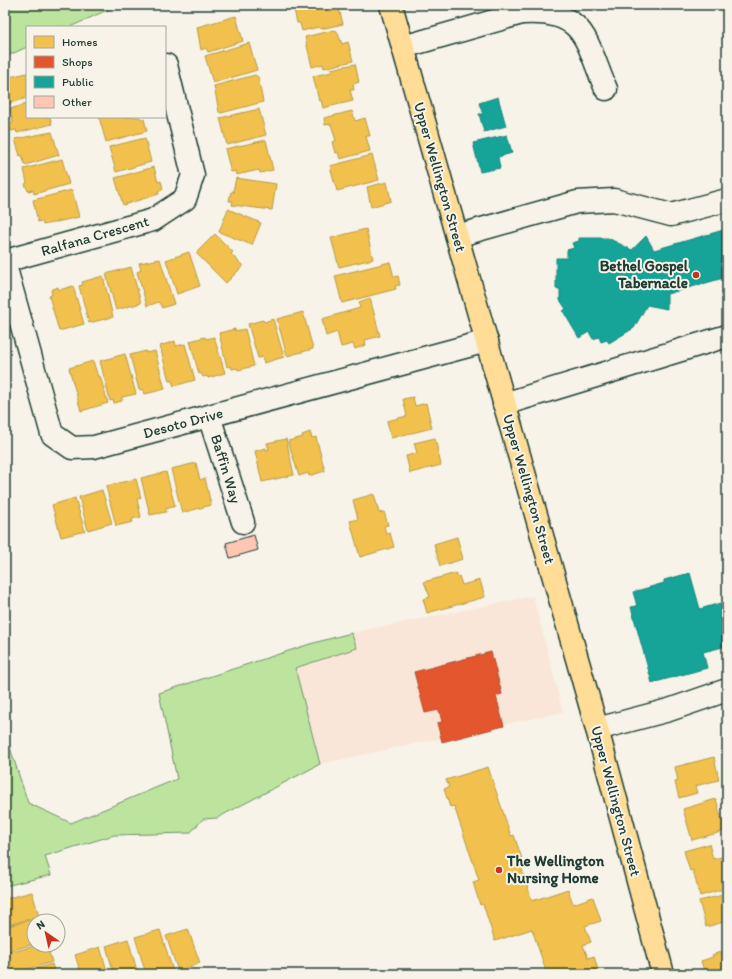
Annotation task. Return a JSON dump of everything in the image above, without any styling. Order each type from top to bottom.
[{"type":"main road","name":"Upper Wellington Street","points":[[392,5],[597,730],[663,974]]},
{"type":"street","points":[[403,46],[522,13],[539,12],[554,14],[571,20],[583,33],[606,90]]},
{"type":"street","name":"Ralfana Crescent","points":[[5,261],[153,220],[184,199],[193,175],[166,65]]},
{"type":"street","points":[[457,236],[577,202],[614,200],[671,215],[727,200]]},
{"type":"street","name":"Desoto Drive","points":[[5,265],[52,434],[72,448],[94,447],[487,341]]},
{"type":"street","points":[[504,404],[727,336]]},
{"type":"street","name":"Baffin Way","points":[[209,416],[242,522]]},
{"type":"street","points":[[597,730],[669,710],[727,690]]},
{"type":"shaded area","points":[[533,596],[563,712],[320,764],[295,668],[357,649],[351,633]]},
{"type":"green space","points":[[5,5],[118,5],[72,26],[26,26],[26,47],[5,57]]},
{"type":"green space","points":[[351,633],[357,648],[295,668],[320,764],[217,818],[203,819],[190,833],[114,835],[45,856],[51,875],[5,886],[5,732],[28,803],[71,823],[177,779],[159,693],[310,644]]},
{"type":"building: Homes","points":[[293,5],[338,5],[343,24],[302,31],[300,23],[297,23]]},
{"type":"building: Homes","points":[[236,16],[243,41],[208,52],[206,48],[201,50],[197,27]]},
{"type":"building: Homes","points":[[334,30],[337,31],[342,44],[348,42],[353,61],[324,68],[323,64],[312,67],[305,37]]},
{"type":"building: Homes","points":[[249,43],[257,70],[213,83],[205,56]]},
{"type":"building: Homes","points":[[355,64],[359,82],[353,84],[354,90],[350,90],[353,101],[323,108],[321,100],[319,101],[313,76],[332,72],[331,69]]},
{"type":"building: Homes","points":[[26,73],[26,98],[7,104],[5,98],[5,78]]},
{"type":"building: Homes","points":[[255,75],[258,77],[263,102],[221,113],[219,112],[214,86]]},
{"type":"building: Homes","points":[[26,104],[26,118],[50,118],[52,124],[17,133],[16,130],[11,131],[9,124],[13,123],[10,109]]},
{"type":"building: Homes","points":[[259,109],[266,135],[227,145],[220,118]]},
{"type":"building: Homes","points":[[352,111],[355,121],[365,118],[370,136],[366,136],[370,151],[340,159],[338,152],[335,153],[332,142],[336,141],[331,124],[325,125],[324,118]]},
{"type":"building: Homes","points":[[99,118],[144,119],[147,131],[106,142]]},
{"type":"building: Homes","points":[[52,132],[59,155],[25,165],[22,155],[20,156],[15,139]]},
{"type":"building: Homes","points":[[145,138],[151,162],[116,172],[109,147]]},
{"type":"building: Homes","points":[[266,140],[273,170],[260,173],[259,170],[236,175],[235,171],[231,172],[225,149]]},
{"type":"building: Homes","points":[[372,155],[379,180],[337,191],[330,166]]},
{"type":"building: Homes","points":[[62,159],[69,184],[34,194],[33,190],[28,191],[25,184],[27,183],[24,169]]},
{"type":"building: Homes","points":[[154,167],[158,182],[161,181],[163,189],[158,191],[159,194],[123,205],[115,178]]},
{"type":"building: Homes","points":[[236,178],[276,184],[272,210],[232,205],[233,201],[229,201],[231,192],[234,192]]},
{"type":"building: Homes","points":[[387,182],[391,201],[371,207],[367,187]]},
{"type":"building: Homes","points":[[72,190],[79,217],[43,225],[42,221],[38,222],[33,200]]},
{"type":"building: Homes","points":[[228,209],[261,223],[252,245],[219,232]]},
{"type":"building: Homes","points":[[366,229],[373,259],[339,267],[331,238]]},
{"type":"building: Homes","points":[[215,234],[233,252],[231,254],[243,266],[226,283],[196,253]]},
{"type":"building: Homes","points":[[189,252],[200,286],[177,294],[166,260]]},
{"type":"building: Homes","points":[[160,259],[174,304],[162,308],[159,302],[147,306],[137,272],[141,270],[139,263]]},
{"type":"building: Homes","points":[[390,262],[394,277],[398,276],[400,285],[395,286],[396,289],[342,303],[335,276]]},
{"type":"building: Homes","points":[[131,267],[141,303],[116,310],[106,274]]},
{"type":"building: Homes","points":[[103,276],[113,317],[89,323],[79,286],[83,285],[82,282]]},
{"type":"building: Homes","points":[[73,286],[84,324],[59,331],[49,296],[52,295],[51,290],[58,287],[59,290]]},
{"type":"building: Homes","points":[[370,298],[380,336],[365,340],[366,345],[355,349],[353,344],[341,347],[337,332],[326,336],[322,319],[360,308],[359,302]]},
{"type":"building: Homes","points":[[303,312],[313,349],[287,356],[277,319]]},
{"type":"building: Homes","points":[[273,319],[284,357],[264,363],[262,357],[258,358],[248,324]]},
{"type":"building: Homes","points":[[235,329],[235,331],[245,329],[254,366],[238,370],[237,368],[232,369],[231,366],[227,367],[219,333]]},
{"type":"building: Homes","points":[[205,337],[206,339],[214,337],[225,373],[208,378],[207,376],[203,377],[201,373],[199,374],[190,341]]},
{"type":"building: Homes","points":[[175,341],[176,346],[185,344],[195,380],[174,386],[172,381],[169,381],[160,346]]},
{"type":"building: Homes","points":[[146,351],[146,353],[155,351],[165,389],[145,394],[143,389],[139,390],[130,355]]},
{"type":"building: Homes","points":[[125,354],[136,394],[122,397],[122,401],[114,403],[113,400],[110,401],[100,361]]},
{"type":"building: Homes","points":[[93,361],[98,377],[100,376],[108,403],[81,411],[69,368]]},
{"type":"building: Homes","points":[[413,397],[415,406],[426,403],[432,428],[391,438],[387,421],[407,416],[403,399]]},
{"type":"building: Homes","points":[[310,432],[312,438],[316,437],[325,471],[309,476],[308,473],[299,476],[288,441],[303,437],[302,435]]},
{"type":"building: Homes","points":[[435,438],[441,465],[410,473],[406,456],[417,453],[414,443]]},
{"type":"building: Homes","points":[[286,439],[294,475],[262,482],[255,451],[266,448],[266,450],[269,450],[267,443]]},
{"type":"building: Homes","points":[[196,463],[200,480],[205,478],[211,505],[182,513],[171,469]]},
{"type":"building: Homes","points":[[166,472],[175,506],[166,509],[166,512],[150,515],[141,478]]},
{"type":"building: Homes","points":[[136,479],[141,498],[137,499],[141,517],[132,519],[133,522],[116,526],[106,486]]},
{"type":"building: Homes","points":[[102,490],[112,523],[88,530],[79,497]]},
{"type":"building: Homes","points":[[374,494],[379,513],[384,512],[388,525],[384,526],[386,534],[390,533],[394,547],[360,557],[350,521],[358,519],[353,500]]},
{"type":"building: Homes","points":[[75,498],[85,531],[61,537],[52,505]]},
{"type":"building: Homes","points":[[457,537],[463,559],[440,566],[434,544]]},
{"type":"building: Homes","points":[[456,573],[457,577],[459,576],[462,585],[480,580],[485,597],[427,613],[423,599],[430,597],[424,582]]},
{"type":"building: Homes","points":[[714,757],[719,780],[695,786],[697,793],[679,798],[675,782],[678,781],[675,767]]},
{"type":"building: Homes","name":"The Wellington Nursing Home","points":[[488,767],[511,836],[514,835],[522,859],[519,860],[532,901],[568,889],[573,904],[593,897],[601,921],[585,926],[591,942],[583,945],[588,958],[594,956],[599,974],[547,974],[532,929],[495,941],[483,904],[480,905],[473,882],[479,880],[454,806],[450,807],[444,789],[449,787],[446,780]]},
{"type":"building: Homes","points":[[716,799],[725,831],[692,840],[683,809]]},
{"type":"building: Homes","points":[[709,844],[713,859],[722,857],[727,876],[727,888],[700,896],[693,870],[690,871],[684,851]]},
{"type":"building: Homes","points":[[32,892],[38,913],[26,913],[26,920],[5,926],[5,899]]},
{"type":"building: Homes","points":[[727,894],[727,921],[706,927],[699,901]]},
{"type":"building: Homes","points":[[26,921],[26,946],[5,952],[5,927]]},
{"type":"building: Homes","points":[[188,929],[200,963],[178,971],[166,936]]},
{"type":"building: Homes","points":[[160,930],[173,971],[162,974],[146,974],[135,937]]},
{"type":"building: Homes","points":[[128,939],[138,974],[114,974],[106,946]]},
{"type":"building: Homes","points":[[100,947],[108,974],[81,974],[75,955]]},
{"type":"building: Homes","points":[[26,948],[26,953],[49,953],[52,962],[10,974],[5,954]]},
{"type":"building: Homes","points":[[727,950],[727,964],[724,965],[726,971],[715,974],[705,974],[701,961],[713,957],[712,955]]},
{"type":"building: Homes","points":[[52,964],[55,974],[17,974]]},
{"type":"building: Shops","points":[[491,652],[502,694],[496,696],[504,726],[442,742],[437,723],[442,722],[439,710],[425,713],[414,672]]},
{"type":"building: Public","points":[[498,97],[506,126],[484,132],[479,114],[483,114],[479,103]]},
{"type":"building: Public","points":[[507,135],[512,153],[498,157],[500,168],[480,172],[473,143]]},
{"type":"building: Public","points":[[727,229],[727,277],[667,294],[667,309],[647,305],[634,328],[609,343],[607,340],[601,342],[599,337],[593,339],[589,332],[579,338],[563,311],[566,309],[560,300],[560,289],[556,289],[556,258],[567,258],[567,250],[574,248],[572,243],[579,241],[579,238],[608,238],[632,250],[646,236],[654,250]]},
{"type":"building: Public","points":[[690,573],[700,609],[727,601],[727,646],[703,652],[707,668],[652,683],[631,607],[637,606],[633,592],[664,583],[664,580]]},
{"type":"building: Other","points":[[254,535],[258,550],[230,558],[226,543]]},
{"type":"place","name":"Bethel Gospel Tabernacle","points":[[696,275]]},
{"type":"place","name":"The Wellington Nursing Home","points":[[499,870]]}]
